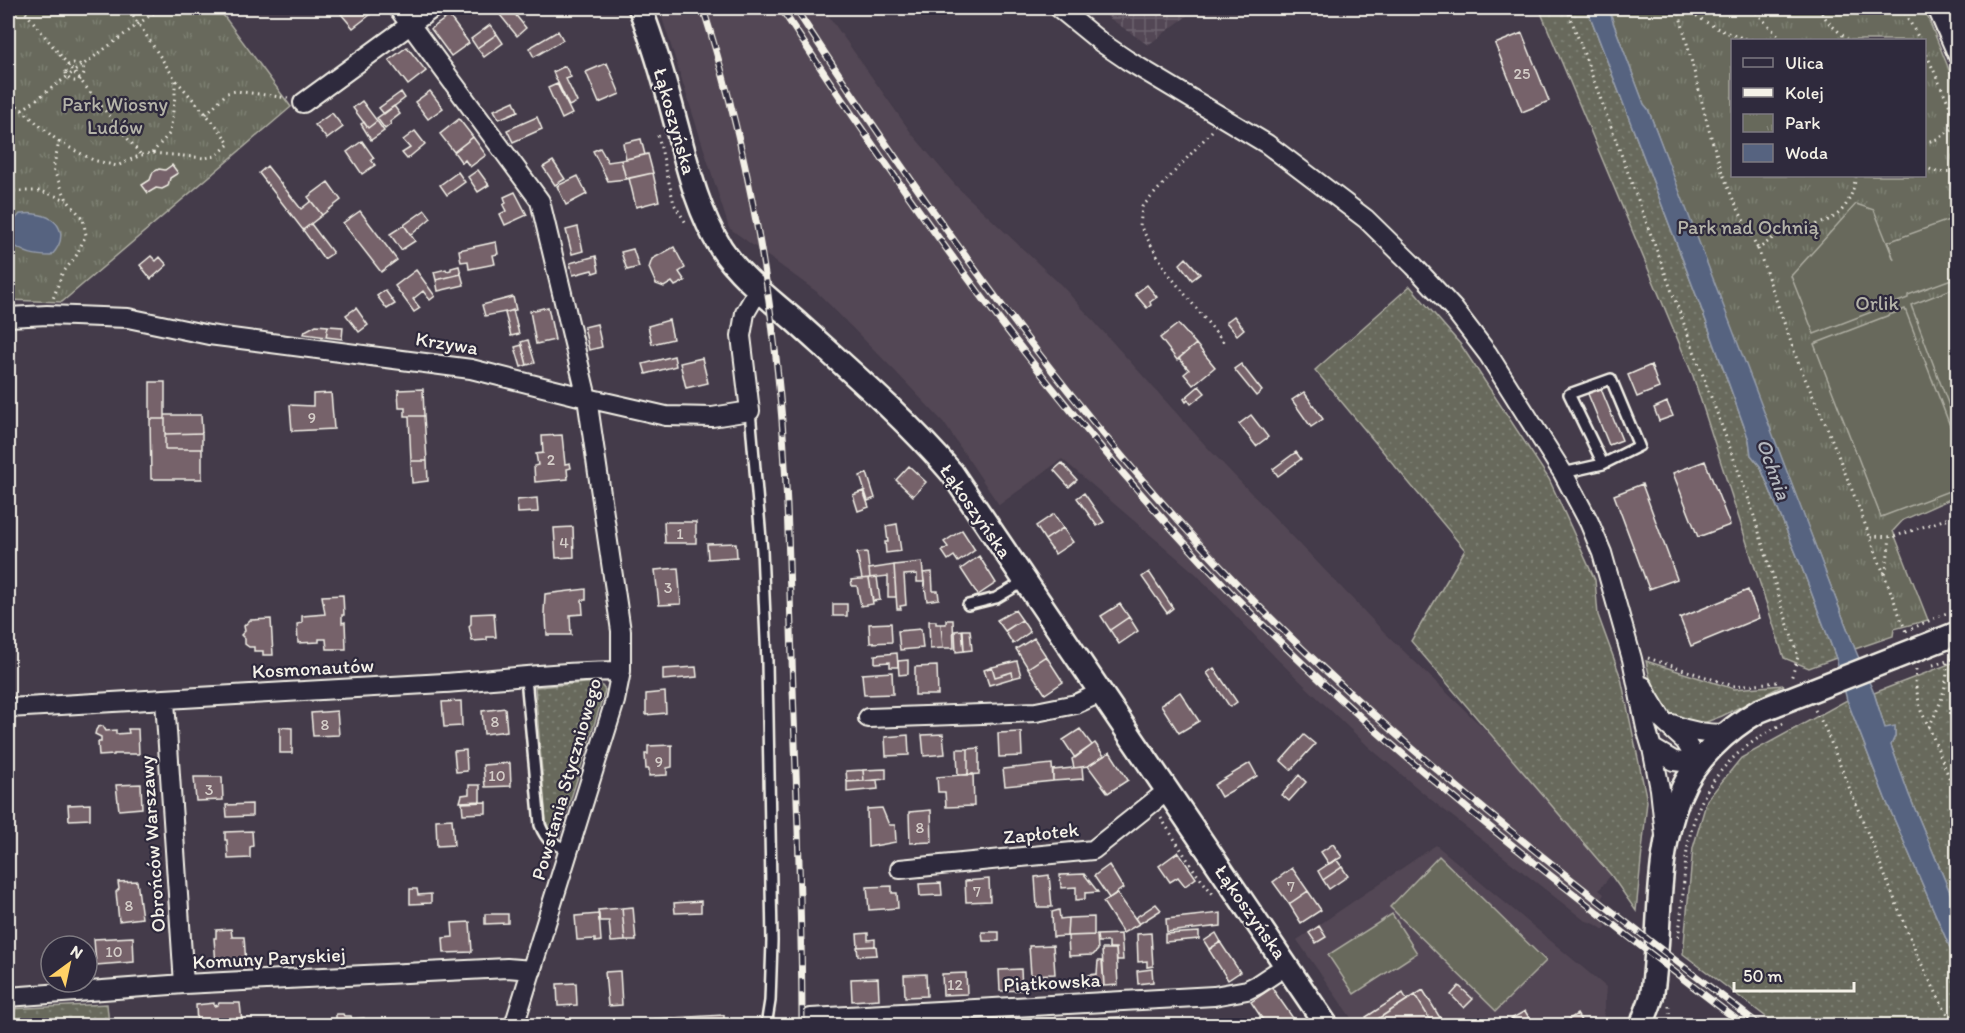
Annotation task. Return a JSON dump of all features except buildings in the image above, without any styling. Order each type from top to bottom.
[{"type":"street","name":"Powstania Styczniowego","points":[[398,8],[540,201],[587,398],[621,631],[621,671],[615,701],[514,1026]]},
{"type":"street","points":[[298,101],[433,8]]},
{"type":"street","name":"Łąkoszyńska","points":[[640,8],[653,41],[703,213],[728,257],[759,289],[865,385],[928,446],[952,473],[1100,693],[1159,798],[1287,965],[1327,1026]]},
{"type":"street","points":[[1059,8],[1101,43],[1126,60],[1267,144],[1366,219],[1453,308],[1488,354],[1563,473],[1589,522],[1602,553],[1632,659],[1660,789],[1666,841],[1661,999],[1658,1026]]},
{"type":"street","points":[[1937,8],[1958,56]]},
{"type":"street","points":[[750,411],[741,336],[745,314],[759,289]]},
{"type":"street","name":"Krzywa","points":[[8,317],[47,315],[128,318],[209,335],[471,369],[666,416],[712,417],[750,411]]},
{"type":"street","points":[[1666,841],[1679,796],[1699,764],[1725,734],[1759,711],[1803,694],[1910,661],[1958,633]]},
{"type":"street","points":[[1632,659],[1649,698],[1663,721],[1685,741],[1699,764]]},
{"type":"street","name":"Kosmonautów","points":[[8,708],[165,701],[256,693],[621,671]]},
{"type":"street","points":[[868,718],[1036,712],[1076,705],[1100,693]]},
{"type":"street","name":"Obrońców Warszawy","points":[[165,701],[184,984]]},
{"type":"street","points":[[1663,721],[1700,734],[1725,734]]},
{"type":"street","points":[[1652,748],[1674,761],[1699,764]]},
{"type":"street","name":"Zapłotek","points":[[900,869],[1093,850],[1159,798]]},
{"type":"street","name":"Piątkowska","points":[[811,1018],[1215,996],[1246,990],[1268,979],[1287,965]]},
{"type":"street","name":"Komuny Paryskiej","points":[[8,997],[184,984],[507,968],[532,970]]},
{"type":"street","points":[[1642,1026],[1661,999]]},
{"type":"lane","points":[[1563,473],[1603,464],[1639,446],[1611,379],[1569,394],[1603,464]]},
{"type":"lane","points":[[750,411],[762,551],[767,662],[772,941],[770,1001],[766,1026]]},
{"type":"lane","points":[[968,605],[996,598],[1025,581]]},
{"type":"lane","points":[[526,678],[540,825],[545,836],[552,843],[568,850]]},
{"type":"path","points":[[22,8],[141,155]]},
{"type":"path","points":[[8,98],[59,142],[93,160],[117,166],[141,155],[152,153],[205,158],[216,156],[230,144],[175,79],[128,8]]},
{"type":"path","points":[[22,110],[160,8]]},
{"type":"path","points":[[1567,8],[1748,496],[1798,657],[1790,681],[1814,708],[1825,728],[1918,957],[1953,1026]]},
{"type":"path","points":[[1678,8],[1721,169],[1758,249],[1799,366],[1826,425],[1906,631],[1958,608]]},
{"type":"path","points":[[1687,8],[1701,20],[1730,36],[1747,39]]},
{"type":"path","points":[[1752,8],[1781,39]]},
{"type":"path","points":[[1818,8],[1830,24],[1847,39]]},
{"type":"path","points":[[1902,8],[1919,39]]},
{"type":"path","points":[[1926,53],[1958,125],[1937,139],[1926,142]]},
{"type":"path","points":[[75,63],[81,67],[83,74],[80,79],[74,81],[68,77],[66,71],[69,65],[75,63]]},
{"type":"path","points":[[152,153],[170,133],[175,79]]},
{"type":"path","points":[[206,114],[227,93],[236,91],[298,101]]},
{"type":"path","points":[[1223,118],[1142,207],[1140,226],[1167,272],[1224,344]]},
{"type":"path","points":[[657,133],[674,204],[690,229]]},
{"type":"path","points":[[47,315],[62,274],[76,256],[86,235],[83,219],[67,200],[53,169],[59,142]]},
{"type":"path","points":[[1926,168],[1937,172],[1958,171]]},
{"type":"path","points":[[1758,249],[1791,227],[1818,224],[1836,217],[1853,193],[1856,177]]},
{"type":"path","points":[[8,191],[41,191],[67,200]]},
{"type":"path","points":[[1870,538],[1890,537],[1958,515]]},
{"type":"path","points":[[1884,573],[1890,537]]},
{"type":"path","points":[[1632,659],[1644,656],[1733,686],[1779,682]]},
{"type":"path","points":[[1910,661],[1921,711],[1958,800]]},
{"type":"path","points":[[1929,727],[1939,707],[1947,680],[1947,662]]},
{"type":"path","points":[[1676,947],[1687,850],[1695,815],[1710,784],[1731,758],[1764,734],[1790,721]]},
{"type":"path","points":[[1159,798],[1196,873],[1217,900]]},
{"type":"path","points":[[1661,999],[1670,1026]]},
{"type":"path","points":[[1606,1026],[1607,1020]]},
{"type":"shaded area","points":[[659,8],[823,8],[912,134],[956,186],[1062,286],[1206,446],[1384,632],[1504,748],[1611,875],[1599,890],[1604,894],[1602,897],[1606,928],[1604,930],[1584,920],[1434,802],[1370,748],[1277,659],[1196,574],[1062,459],[999,505],[944,423],[895,371],[817,292],[729,228]]},
{"type":"shaded area","points":[[1095,8],[1190,8],[1187,16],[1148,45]]},
{"type":"shaded area","points":[[1436,845],[1606,987],[1603,1025],[1356,1025],[1297,940]]},
{"type":"green space","name":"Park Wiosny Ludów","points":[[8,8],[218,8],[291,107],[62,302],[8,300]]},
{"type":"green space","points":[[1539,8],[1587,8],[1706,321],[1749,440],[1751,455],[1760,466],[1836,658],[1809,668],[1784,658],[1693,376]]},
{"type":"green space","name":"Park nad Ochnią","points":[[1609,8],[1924,8],[1957,89],[1957,496],[1903,520],[1893,531],[1928,620],[1894,629],[1893,636],[1855,649],[1648,109],[1644,105]]},
{"type":"green space","name":"Orlik","points":[[1856,204],[1874,210],[1894,260],[1888,242],[1957,217],[1957,277],[1814,334],[1791,276]]},
{"type":"green space","points":[[1410,286],[1461,345],[1549,479],[1595,580],[1598,615],[1621,678],[1647,801],[1636,911],[1611,875],[1411,641],[1465,550],[1315,370]]},
{"type":"green space","points":[[1957,287],[1957,427],[1911,305]]},
{"type":"green space","points":[[1905,309],[1957,444],[1957,488],[1881,517],[1814,344]]},
{"type":"green space","points":[[1646,661],[1734,689],[1784,685],[1701,724],[1681,720],[1664,709],[1653,691]]},
{"type":"green space","points":[[1957,661],[1957,909],[1909,795],[1891,745],[1895,736],[1895,727],[1885,728],[1874,693]]},
{"type":"green space","points":[[599,682],[605,690],[558,840],[548,829],[546,820],[535,687]]},
{"type":"green space","points":[[1847,700],[1885,798],[1957,964],[1957,1025],[1777,1025],[1683,954],[1693,848],[1707,800],[1741,758]]},
{"type":"green space","points":[[1439,856],[1546,961],[1496,1011],[1390,907]]},
{"type":"green space","points":[[1392,914],[1417,953],[1354,994],[1328,955]]},
{"type":"green space","points":[[107,1004],[109,1025],[8,1025],[8,1009]]},
{"type":"water","name":"Ochnia","points":[[1587,8],[1609,8],[1644,104],[1648,109],[1855,649],[1874,693],[1885,728],[1895,726],[1895,736],[1891,745],[1909,795],[1957,909],[1957,964],[1885,798],[1847,700],[1836,658],[1802,568],[1760,466],[1751,455],[1749,440],[1706,321]]},
{"type":"water","points":[[20,214],[44,216],[51,219],[60,229],[60,242],[51,256],[30,254],[11,243],[11,227]]},
{"type":"railway","points":[[703,8],[730,103],[752,200],[769,298],[780,397],[788,528],[800,888],[802,1026]]},
{"type":"railway","points":[[781,8],[946,249],[1005,327],[1065,404],[1192,551],[1317,677],[1435,782],[1557,881],[1745,1026]]},
{"type":"railway","points":[[795,8],[949,234],[1004,308],[1117,451],[1240,587],[1363,705],[1492,816],[1761,1026]]}]
